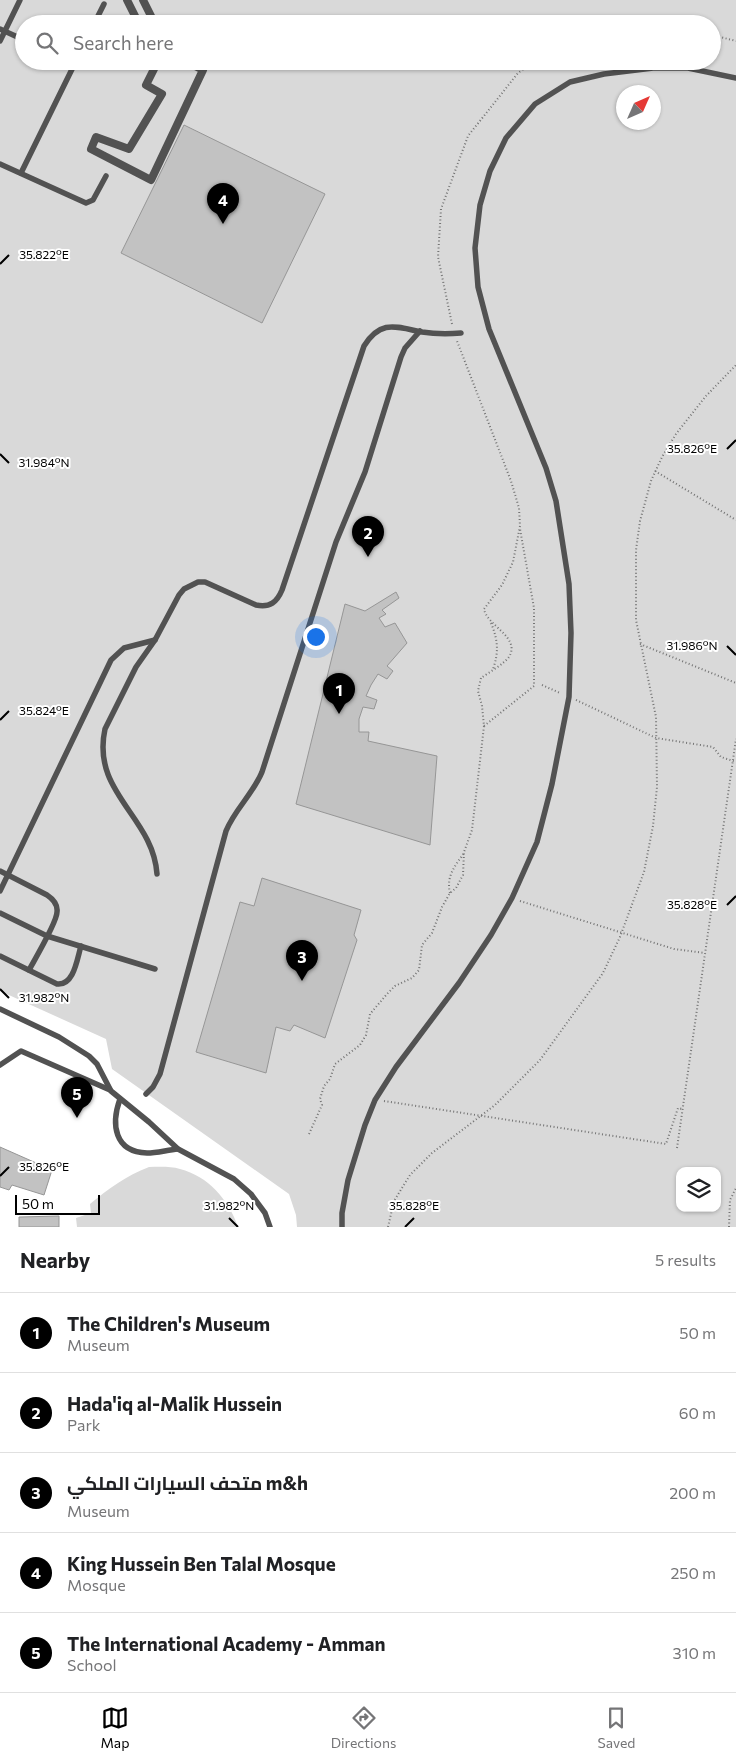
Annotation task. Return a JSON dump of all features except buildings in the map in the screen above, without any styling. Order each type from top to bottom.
[{"type":"street","points":[[127,0],[134,15]]},
{"type":"street","points":[[143,0],[150,15]]},
{"type":"street","points":[[154,70],[146,86],[162,94],[129,149],[96,136],[91,149],[151,180],[203,70]]},
{"type":"lane","points":[[0,41],[2,30],[20,0]]},
{"type":"lane","points":[[98,15],[104,4]]},
{"type":"lane","points":[[2,30],[15,36]]},
{"type":"lane","points":[[21,173],[69,70]]},
{"type":"lane","points":[[342,1227],[342,1213],[348,1180],[375,1100],[396,1067],[459,983],[512,898],[537,842],[552,784],[569,697],[571,634],[569,584],[564,542],[556,501],[546,468],[489,329],[478,287],[474,248],[480,204],[490,171],[506,138],[535,104],[570,82],[604,74],[637,70]]},
{"type":"lane","points":[[698,70],[736,78]]},
{"type":"lane","points":[[0,164],[86,203],[93,200],[106,176]]},
{"type":"lane","points":[[156,874],[156,860],[152,850],[143,831],[114,788],[106,769],[103,749],[103,739],[109,719],[136,667],[155,640],[179,595],[184,589],[198,582],[213,584],[256,605],[268,606],[277,600],[364,346],[374,333],[398,326],[420,331],[458,333]]},
{"type":"lane","points":[[146,1094],[156,1083],[160,1074],[226,831],[234,814],[255,786],[262,772],[334,549],[365,472],[401,356],[408,344],[420,331]]},
{"type":"lane","points":[[0,891],[111,660],[124,648],[155,640]]},
{"type":"lane","points":[[0,871],[47,895],[55,902],[57,912],[29,970]]},
{"type":"lane","points":[[0,913],[47,936],[155,970]]},
{"type":"lane","points":[[0,956],[57,984],[64,984],[71,977],[81,946]]},
{"type":"lane","points":[[0,1009],[59,1037],[89,1056],[98,1064],[110,1091]]},
{"type":"lane","points":[[0,1065],[21,1051],[110,1091],[178,1148],[234,1179],[251,1194],[266,1213],[270,1227]]},
{"type":"lane","points":[[120,1099],[115,1112],[114,1124],[118,1136],[125,1145],[137,1152],[145,1153],[178,1148]]},
{"type":"path","points":[[721,37],[736,41]]},
{"type":"path","points":[[484,726],[534,686],[534,608],[520,526],[519,508],[458,333],[438,257],[441,208],[468,136],[522,70]]},
{"type":"path","points":[[388,1227],[394,1200],[410,1175],[432,1153],[495,1105],[540,1060],[603,973],[622,933],[644,872],[653,826],[657,787],[656,717],[636,620],[636,550],[640,521],[655,471],[676,434],[706,396],[736,365]]},
{"type":"path","points":[[655,471],[736,520]]},
{"type":"path","points":[[450,893],[448,884],[450,876],[464,852],[472,830],[484,726],[478,690],[481,678],[508,659],[512,645],[508,637],[485,615],[484,609],[502,585],[513,562],[520,526]]},
{"type":"path","points":[[490,621],[498,644],[498,655],[493,669]]},
{"type":"path","points":[[640,644],[736,682]]},
{"type":"path","points":[[542,685],[656,738],[712,747],[721,757],[736,762]]},
{"type":"path","points":[[677,1148],[736,739]]},
{"type":"path","points":[[309,1134],[322,1105],[320,1099],[324,1086],[330,1079],[335,1064],[360,1045],[366,1034],[370,1014],[387,994],[395,986],[412,978],[419,970],[422,945],[432,933],[450,893],[456,888],[463,875],[464,852]]},
{"type":"path","points":[[512,898],[674,949],[705,953]]},
{"type":"path","points":[[375,1100],[666,1144],[678,1108],[683,1109]]},
{"type":"path","points":[[729,1227],[730,1200],[736,1188]]},
{"type":"shaded area","points":[[0,0],[736,0],[736,1227],[297,1227],[296,1215],[289,1194],[112,1069],[106,1039],[0,991]]},
{"type":"shaded area","points":[[149,1167],[176,1168],[200,1177],[216,1190],[223,1199],[238,1227],[77,1227],[76,1218],[91,1213],[90,1204],[118,1183]]},
{"type":"place","name":"King Hussein Ben Talal Mosque","points":[[223,224]]},
{"type":"place","name":"Hada'iq al-Malik Hussein","points":[[368,557]]},
{"type":"place","name":"The Children's Museum","points":[[339,714]]},
{"type":"place","name":"متحف السيارات الملكي m&h","points":[[302,981]]},
{"type":"place","name":"The International Academy - Amman","points":[[77,1118]]}]
